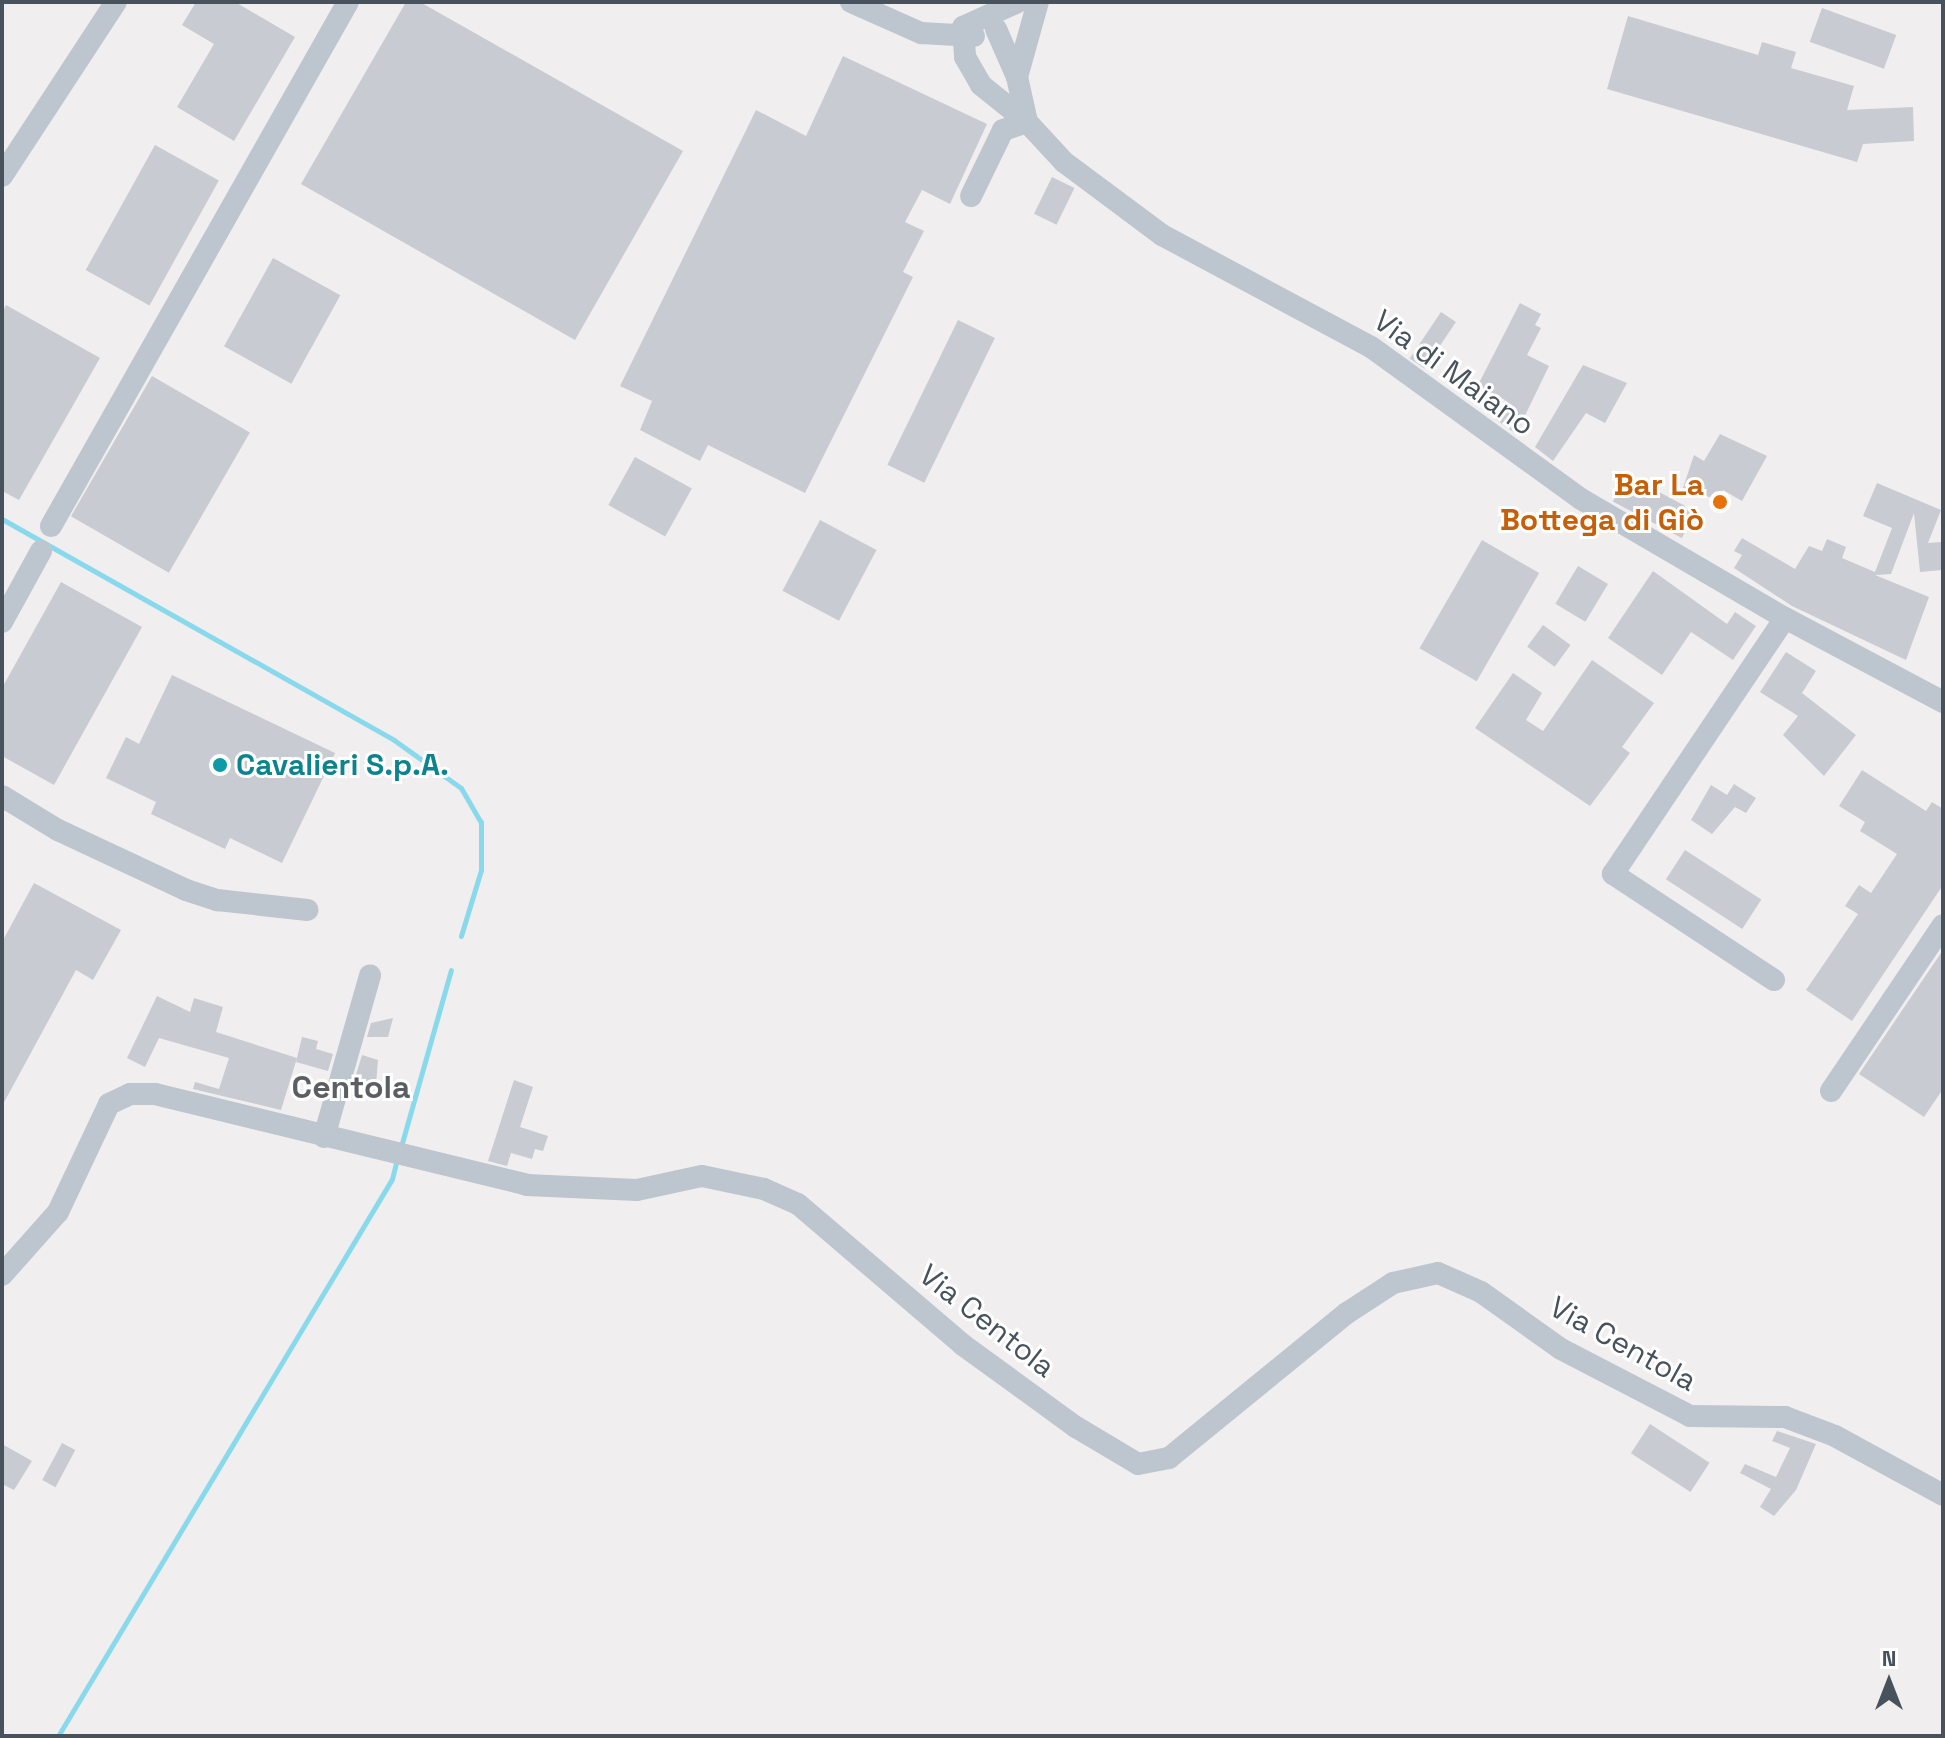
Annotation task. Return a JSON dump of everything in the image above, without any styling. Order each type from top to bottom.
[{"type":"street","points":[[2,176],[116,2]]},
{"type":"street","points":[[51,526],[348,2]]},
{"type":"street","points":[[851,2],[897,26],[960,39],[996,29],[1036,2]]},
{"type":"street","points":[[960,39],[966,25],[1018,2]]},
{"type":"street","points":[[1017,77],[1036,2]]},
{"type":"street","points":[[971,196],[1003,130],[1027,122],[1017,77],[996,29]]},
{"type":"street","name":"Via di Maiano","points":[[960,39],[977,81],[1027,122],[1064,162],[1162,235],[1371,347],[1450,400],[1502,446],[1581,499],[1785,618],[1943,702]]},
{"type":"street","points":[[2,622],[41,551]]},
{"type":"street","points":[[1774,980],[1613,874],[1785,618]]},
{"type":"street","points":[[2,796],[58,830],[186,890],[217,900],[307,910]]},
{"type":"street","points":[[1831,1091],[1943,925]]},
{"type":"street","points":[[324,1137],[370,975]]},
{"type":"street","name":"Via Centola","points":[[2,1275],[58,1212],[99,1121],[118,1098],[155,1094],[527,1185],[598,1191],[637,1190],[702,1176],[764,1189],[828,1227],[963,1345],[1076,1427],[1138,1464],[1169,1458],[1347,1313],[1393,1283],[1438,1273],[1481,1292],[1561,1349],[1690,1416],[1785,1417],[1835,1436],[1943,1495]]},
{"type":"building","points":[[196,2],[235,2],[295,37],[234,141],[177,107],[214,44],[182,25]]},
{"type":"building","points":[[406,2],[420,2],[683,151],[575,340],[301,184]]},
{"type":"building","points":[[1822,8],[1896,35],[1884,69],[1810,42]]},
{"type":"building","points":[[1628,16],[1758,55],[1762,42],[1796,52],[1791,68],[1854,86],[1847,110],[1913,107],[1914,141],[1863,144],[1857,162],[1607,89]]},
{"type":"building","points":[[843,56],[987,124],[950,204],[922,190],[905,222],[924,231],[903,272],[913,277],[805,493],[708,445],[700,461],[640,430],[652,401],[620,386],[756,110],[806,136]]},
{"type":"building","points":[[155,145],[219,180],[150,305],[86,270]]},
{"type":"building","points":[[1052,177],[1074,188],[1056,225],[1034,214]]},
{"type":"building","points":[[273,258],[340,295],[291,384],[224,346]]},
{"type":"building","points":[[1520,303],[1541,314],[1535,325],[1541,328],[1527,355],[1549,366],[1516,434],[1495,419],[1505,400],[1478,385]]},
{"type":"building","points":[[6,305],[100,358],[19,500],[2,491],[2,313]]},
{"type":"building","points":[[1441,312],[1456,322],[1425,368],[1410,358]]},
{"type":"building","points":[[958,320],[995,338],[924,483],[887,465]]},
{"type":"building","points":[[1583,365],[1627,383],[1605,423],[1586,413],[1553,461],[1535,447]]},
{"type":"building","points":[[152,376],[250,432],[169,573],[71,516]]},
{"type":"building","points":[[1720,434],[1767,456],[1742,501],[1723,490],[1718,500],[1683,488],[1694,455],[1704,461]]},
{"type":"building","points":[[635,457],[692,489],[665,537],[608,505]]},
{"type":"building","points":[[1627,475],[1696,512],[1682,538],[1613,501]]},
{"type":"building","points":[[1877,483],[1941,510],[1928,543],[1942,542],[1942,570],[1920,572],[1914,513],[1891,574],[1875,575],[1929,597],[1906,660],[1792,606],[1734,568],[1742,555],[1734,551],[1742,538],[1795,569],[1809,546],[1822,551],[1827,539],[1846,547],[1842,558],[1875,572],[1892,528],[1863,516]]},
{"type":"building","points":[[820,520],[877,550],[839,621],[782,591]]},
{"type":"building","points":[[1482,540],[1539,573],[1477,681],[1420,648]]},
{"type":"building","points":[[1578,566],[1608,584],[1585,622],[1555,604]]},
{"type":"building","points":[[1653,571],[1727,624],[1735,612],[1756,626],[1733,660],[1691,632],[1662,675],[1608,638]]},
{"type":"building","points":[[61,582],[142,627],[54,785],[2,756],[2,688]]},
{"type":"building","points":[[1543,625],[1571,645],[1555,667],[1527,647]]},
{"type":"building","points":[[1786,652],[1816,671],[1802,693],[1856,735],[1824,776],[1783,735],[1798,716],[1760,692]]},
{"type":"building","points":[[1592,660],[1654,703],[1622,747],[1630,753],[1590,806],[1475,728],[1513,673],[1542,693],[1526,720],[1543,731]]},
{"type":"building","name":"Cavalieri S.p.A.","points":[[172,675],[335,753],[282,863],[230,838],[225,849],[151,814],[156,802],[106,778],[126,737],[139,744]]},
{"type":"building","points":[[1862,770],[1926,811],[1932,802],[1943,809],[1943,885],[1852,1021],[1806,990],[1858,914],[1845,906],[1859,885],[1871,893],[1897,854],[1860,831],[1865,822],[1839,806]]},
{"type":"building","points":[[1734,784],[1756,798],[1746,813],[1735,807],[1712,834],[1691,820],[1711,785],[1727,795]]},
{"type":"building","points":[[1685,850],[1761,900],[1742,929],[1666,879]]},
{"type":"building","points":[[34,883],[121,930],[93,980],[76,970],[2,1106],[2,942]]},
{"type":"building","points":[[1943,950],[1943,1089],[1924,1117],[1859,1074]]},
{"type":"building","points":[[157,996],[190,1012],[194,998],[223,1007],[216,1032],[297,1058],[281,1110],[193,1089],[195,1082],[219,1089],[229,1058],[159,1038],[145,1067],[127,1058]]},
{"type":"building","points":[[393,1018],[388,1037],[367,1037],[371,1023]]},
{"type":"building","points":[[302,1037],[318,1041],[316,1049],[333,1054],[328,1071],[296,1062]]},
{"type":"building","points":[[362,1055],[378,1060],[376,1085],[355,1078]]},
{"type":"building","points":[[514,1080],[533,1087],[520,1127],[548,1136],[543,1151],[535,1149],[532,1159],[511,1153],[507,1166],[488,1161]]},
{"type":"building","points":[[1650,1424],[1710,1463],[1690,1492],[1631,1453]]},
{"type":"building","points":[[1777,1431],[1816,1444],[1796,1490],[1774,1516],[1760,1507],[1771,1489],[1740,1473],[1745,1464],[1776,1477],[1790,1448],[1772,1441]]},
{"type":"building","points":[[62,1443],[75,1450],[56,1487],[42,1480]]},
{"type":"building","points":[[2,1444],[32,1461],[14,1490],[2,1484]]},
{"type":"waterway","points":[[2,519],[394,740],[461,788],[481,822],[481,870],[461,936]]},
{"type":"waterway","points":[[400,1150],[451,970]]},
{"type":"waterway","points":[[58,1736],[392,1179],[397,1159]]},
{"type":"place","name":"Bar La Bottega di Giò","points":[[1720,502]]},
{"type":"place","name":"Cavalieri S.p.A.","points":[[220,765]]},
{"type":"district","name":"Centola","points":[[351,1087]]}]
